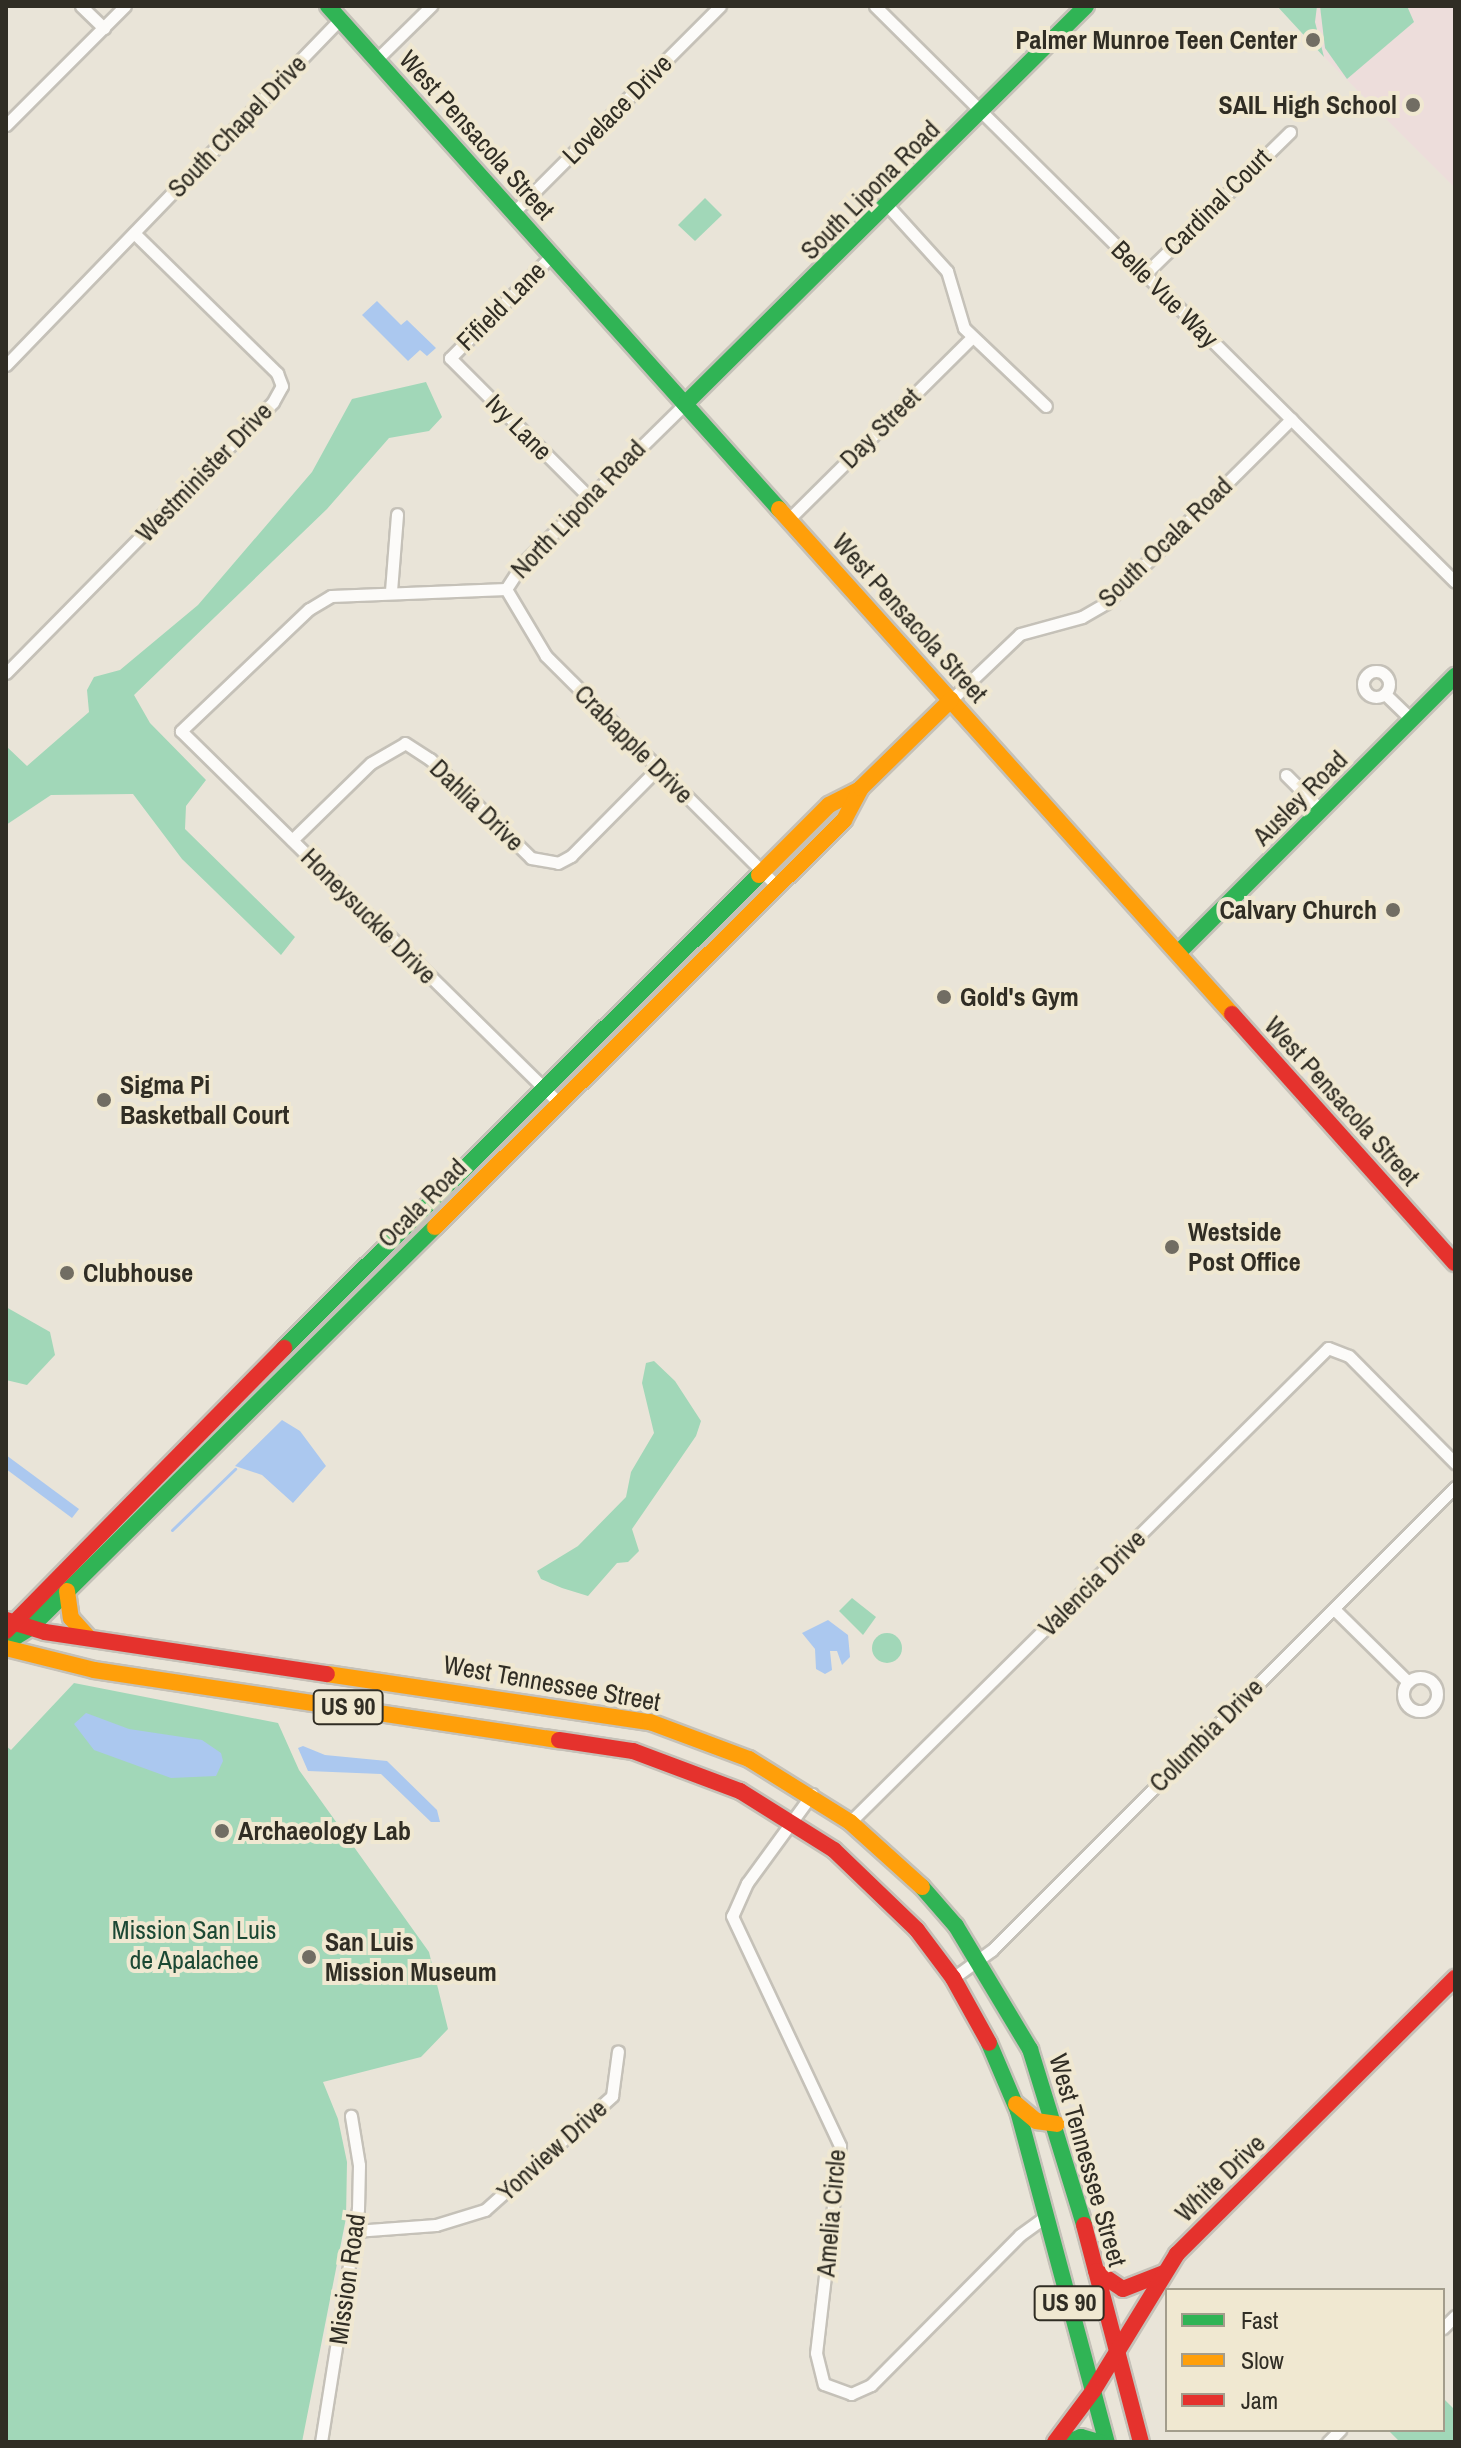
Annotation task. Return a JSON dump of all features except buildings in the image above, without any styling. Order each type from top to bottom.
[{"type":"main road","name":"West Pensacola Street","points":[[328,6],[1455,1263]]},
{"type":"main road","name":"South Lipona Road","points":[[685,404],[888,206],[1086,6]]},
{"type":"main road","name":"Ausley Road","points":[[1178,953],[1455,676]]},
{"type":"main road","name":"Ocala Road","points":[[7,1624],[829,805],[861,788],[951,700]]},
{"type":"main road","name":"Ocala Road","points":[[6,1646],[30,1628],[778,887],[844,820],[861,788]]},
{"type":"main road","points":[[67,1591],[71,1618],[89,1638]]},
{"type":"main road","name":"West Tennessee Street","points":[[7,1624],[607,1712],[682,1733],[749,1759],[812,1794],[850,1822],[917,1881],[979,1959],[1030,2049],[1057,2124],[1141,2442]]},
{"type":"main road","name":"West Tennessee Street","points":[[6,1646],[94,1670],[543,1734],[641,1753],[740,1791],[793,1821],[882,1891],[953,1978],[999,2061],[1016,2104],[1107,2442]]},
{"type":"main road","points":[[255,1694],[258,1661]]},
{"type":"main road","points":[[543,1734],[549,1704]]},
{"type":"main road","points":[[641,1753],[672,1746],[682,1733]]},
{"type":"main road","name":"White Drive","points":[[1055,2442],[1093,2391],[1165,2272],[1199,2231],[1455,1978]]},
{"type":"main road","points":[[1016,2104],[1036,2121],[1057,2124]]},
{"type":"main road","points":[[1096,2271],[1123,2289],[1165,2272]]},
{"type":"main road","points":[[1069,2442],[1081,2437],[1099,2442]]},
{"type":"street","points":[[81,6],[104,28]]},
{"type":"street","points":[[6,125],[125,6]]},
{"type":"street","points":[[377,59],[431,6]]},
{"type":"street","name":"Lovelace Drive","points":[[514,212],[720,6]]},
{"type":"street","name":"Belle Vue Way","points":[[875,6],[1455,582]]},
{"type":"street","name":"South Chapel Drive","points":[[6,365],[340,19]]},
{"type":"street","name":"Cardinal Court","points":[[1145,274],[1290,132]]},
{"type":"street","points":[[888,206],[940,260],[959,320],[972,337],[1046,406]]},
{"type":"street","name":"Westminister Drive","points":[[6,673],[273,402],[282,386],[277,373],[134,233]]},
{"type":"street","name":"Fifield Lane","points":[[450,358],[552,255]]},
{"type":"street","name":"Day Street","points":[[789,519],[972,337]]},
{"type":"street","name":"Ivy Lane","points":[[450,358],[589,497]]},
{"type":"street","name":"North Lipona Road","points":[[181,731],[319,602],[343,592],[506,589],[508,579],[685,404]]},
{"type":"street","name":"South Ocala Road","points":[[951,700],[1020,634],[1082,617],[1106,603],[1291,419]]},
{"type":"street","points":[[391,591],[397,514]]},
{"type":"street","name":"Crabapple Drive","points":[[506,589],[546,656],[778,887]]},
{"type":"street","points":[[1385,694],[1411,719]]},
{"type":"street","name":"Honeysuckle Drive","points":[[181,731],[558,1102]]},
{"type":"street","name":"Dahlia Drive","points":[[292,840],[371,763],[405,743],[430,759],[531,858],[551,864],[571,856],[658,768]]},
{"type":"street","points":[[1286,775],[1321,810]]},
{"type":"street","name":"Valencia Drive","points":[[850,1822],[1318,1355],[1333,1347],[1349,1356],[1455,1463]]},
{"type":"street","name":"Columbia Drive","points":[[953,1978],[979,1959],[1455,1487]]},
{"type":"street","points":[[111,1520],[123,1535]]},
{"type":"street","points":[[1334,1609],[1408,1682]]},
{"type":"street","name":"Amelia Circle","points":[[812,1794],[747,1883],[732,1916],[840,2146],[816,2353],[824,2384],[851,2394],[871,2385],[1020,2235],[1046,2216]]},
{"type":"street","name":"Yonview Drive","points":[[355,2231],[460,2221],[493,2205],[612,2096],[618,2051]]},
{"type":"street","name":"Mission Road","points":[[321,2442],[355,2231],[359,2165],[351,2116]]},
{"type":"shaded area","name":"SAIL High School","points":[[1317,6],[1455,6],[1455,188],[1324,57],[1315,22]]},
{"type":"green space","name":"Palmer Munroe Teen Center","points":[[1277,6],[1317,6],[1315,22],[1324,57]]},
{"type":"green space","points":[[1320,6],[1407,6],[1414,22],[1347,79],[1325,48]]},
{"type":"green space","points":[[705,198],[722,215],[695,241],[678,225]]},
{"type":"green space","points":[[426,382],[442,417],[429,431],[389,438],[327,509],[134,695],[150,723],[206,780],[186,806],[185,829],[295,937],[281,955],[182,859],[133,794],[51,795],[6,825],[6,746],[27,766],[89,712],[87,690],[94,677],[120,670],[198,605],[312,472],[352,399]]},
{"type":"green space","points":[[6,1307],[50,1332],[55,1355],[27,1385],[6,1380]]},
{"type":"green space","points":[[654,1361],[675,1381],[701,1421],[696,1436],[632,1529],[639,1551],[628,1562],[617,1563],[588,1596],[541,1579],[537,1571],[578,1546],[626,1497],[631,1472],[654,1433],[642,1383],[646,1363]]},
{"type":"green space","points":[[852,1598],[876,1617],[863,1635],[839,1611]]},
{"type":"green space","points":[[887,1633],[897,1638],[902,1648],[897,1658],[887,1663],[877,1658],[872,1648],[877,1638]]},
{"type":"green space","name":"Mission San Luis de Apalachee","points":[[74,1683],[278,1723],[299,1770],[429,1952],[448,2029],[421,2057],[323,2082],[338,2119],[347,2162],[346,2218],[302,2442],[6,2442],[6,1746],[11,1750]]},
{"type":"green space","points":[[1445,2400],[1455,2410],[1455,2442],[1400,2442],[1390,2432],[1445,2432]]},
{"type":"water","points":[[377,301],[401,325],[407,320],[436,348],[427,356],[420,350],[408,361],[362,315]]},
{"type":"water","points":[[282,1420],[300,1431],[326,1466],[293,1503],[262,1475],[235,1466]]},
{"type":"water","points":[[6,1455],[79,1509],[72,1518],[6,1469]]},
{"type":"water","points":[[828,1620],[848,1635],[850,1657],[842,1665],[837,1651],[830,1651],[832,1670],[825,1674],[816,1669],[815,1649],[802,1633]]},
{"type":"water","points":[[86,1713],[129,1729],[202,1740],[221,1753],[223,1761],[216,1776],[171,1778],[94,1750],[74,1724]]},
{"type":"water","points":[[303,1746],[325,1755],[387,1761],[437,1810],[440,1822],[431,1822],[381,1774],[308,1771],[298,1748]]},
{"type":"waterway","points":[[172,1530],[235,1469]]},
{"type":"traffic: fast","points":[[328,6],[779,509]]},
{"type":"traffic: fast","points":[[685,404],[1086,6]]},
{"type":"traffic: fast","points":[[1178,953],[1455,676]]},
{"type":"traffic: fast","points":[[284,1348],[759,875]]},
{"type":"traffic: fast","points":[[6,1643],[30,1628],[435,1227]]},
{"type":"traffic: fast","points":[[922,1887],[956,1926],[1030,2049],[1084,2225]]},
{"type":"traffic: fast","points":[[989,2043],[1018,2111],[1107,2442]]},
{"type":"traffic: fast","points":[[1069,2442],[1081,2437],[1099,2442]]},
{"type":"traffic: slow","points":[[779,509],[1232,1014]]},
{"type":"traffic: slow","points":[[435,1227],[844,820],[861,788],[951,700]]},
{"type":"traffic: slow","points":[[759,875],[829,805],[860,789]]},
{"type":"traffic: slow","points":[[67,1591],[71,1618],[89,1638]]},
{"type":"traffic: slow","points":[[6,1648],[94,1670],[559,1740]]},
{"type":"traffic: slow","points":[[327,1674],[650,1722],[749,1759],[850,1822],[922,1887]]},
{"type":"traffic: slow","points":[[1016,2104],[1036,2121],[1057,2124]]},
{"type":"traffic: jam","points":[[1232,1014],[1455,1263]]},
{"type":"traffic: jam","points":[[6,1631],[284,1348]]},
{"type":"traffic: jam","points":[[6,1620],[45,1632],[327,1674]]},
{"type":"traffic: jam","points":[[559,1740],[633,1751],[740,1791],[834,1850],[917,1930],[953,1978],[989,2043]]},
{"type":"traffic: jam","points":[[1055,2442],[1093,2391],[1177,2254],[1455,1978]]},
{"type":"traffic: jam","points":[[1084,2225],[1141,2442]]},
{"type":"traffic: jam","points":[[1096,2271],[1123,2289],[1164,2273]]},
{"type":"place","name":"Palmer Munroe Teen Center","points":[[1313,40]]},
{"type":"place","name":"SAIL High School","points":[[1413,105]]},
{"type":"place","name":"Calvary Church","points":[[1393,910]]},
{"type":"place","name":"Gold's Gym","points":[[944,997]]},
{"type":"place","name":"Sigma Pi Basketball Court","points":[[104,1100]]},
{"type":"place","name":"Westside Post Office","points":[[1172,1247]]},
{"type":"place","name":"Clubhouse","points":[[67,1273]]},
{"type":"place","name":"Archaeology Lab","points":[[222,1831]]},
{"type":"place","name":"San Luis Mission Museum","points":[[309,1957]]}]
